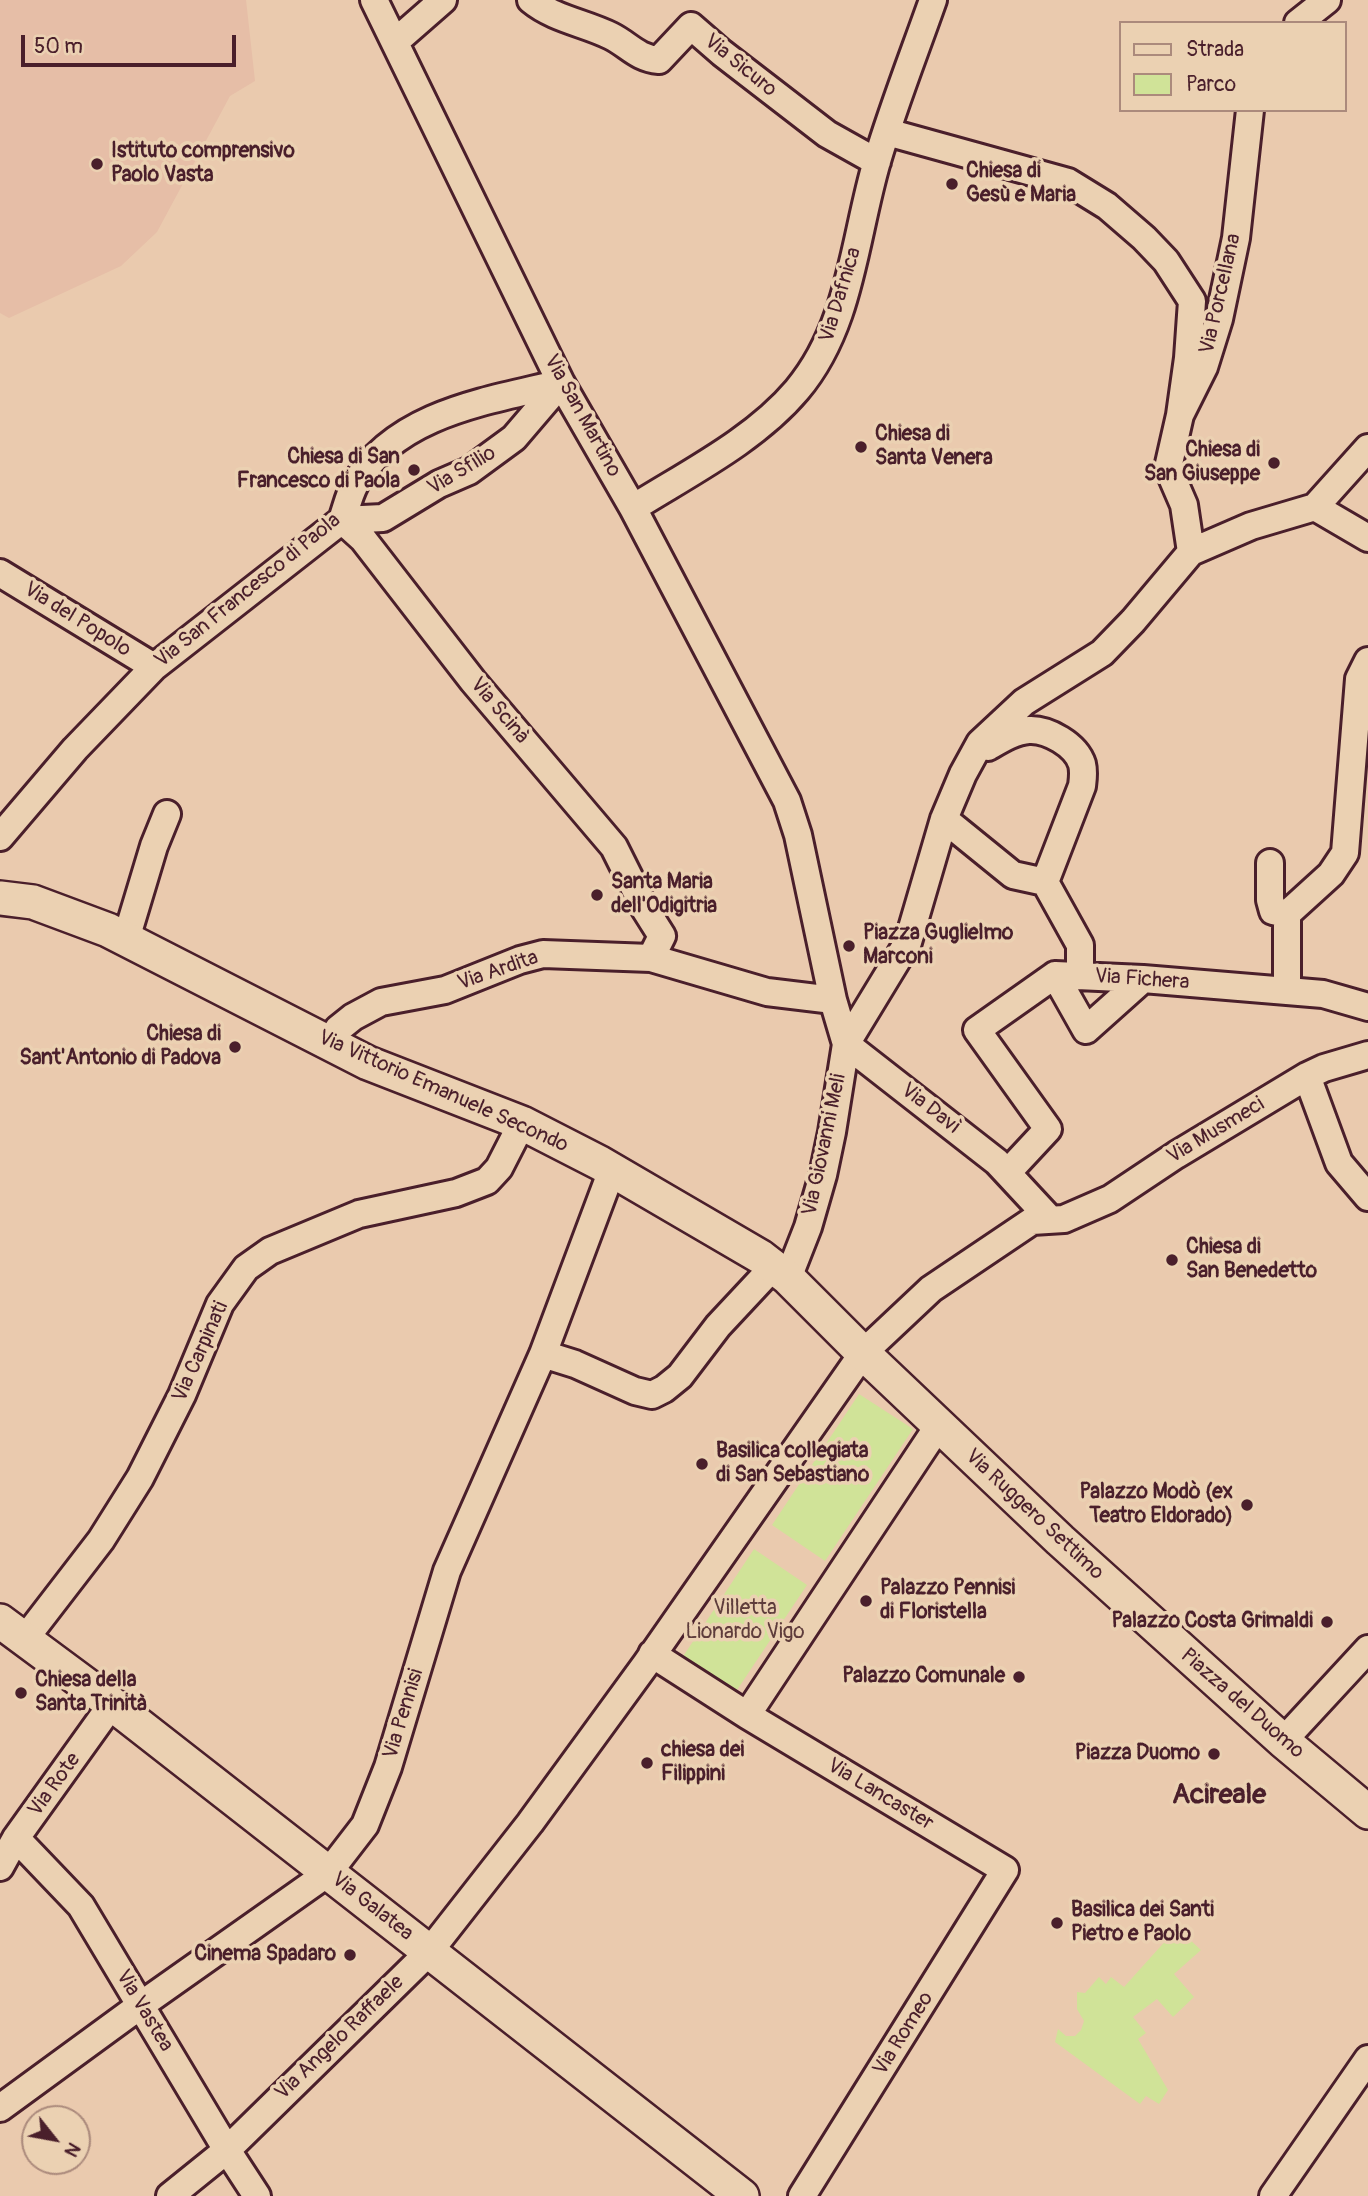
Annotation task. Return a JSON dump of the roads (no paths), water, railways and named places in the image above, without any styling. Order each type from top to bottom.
[{"type":"street","name":"Via San Martino","points":[[374,0],[561,383],[633,508],[788,801],[833,1000],[850,1055]]},
{"type":"street","points":[[395,42],[443,0]]},
{"type":"street","name":"Via Sicuro","points":[[531,0],[552,13],[618,39],[645,58],[659,60],[691,26],[827,134],[877,162]]},
{"type":"street","name":"Via Dafnica","points":[[633,508],[752,432],[796,391],[824,353],[842,307],[877,162],[933,0]]},
{"type":"street","points":[[1301,21],[1327,0]]},
{"type":"street","name":"Via Porcellana","points":[[1191,552],[1185,505],[1168,468],[1180,415],[1204,367],[1219,319],[1236,238],[1250,112]]},
{"type":"street","points":[[887,132],[1068,182],[1107,206],[1144,238],[1166,261],[1192,301],[1180,415]]},
{"type":"street","name":"Via San Francesco di Paola","points":[[0,837],[75,749],[154,667],[342,520],[354,485],[375,458],[401,436],[429,419],[561,383]]},
{"type":"street","name":"Via Sfilio","points":[[342,520],[383,518],[439,484],[469,471],[514,438],[561,383]]},
{"type":"street","points":[[850,1055],[908,942],[944,819],[980,743],[1024,702],[1102,653],[1133,621],[1191,552],[1251,526],[1315,507],[1368,449]]},
{"type":"street","points":[[1315,507],[1368,538]]},
{"type":"street","name":"Via Scinà","points":[[342,520],[363,539],[473,681],[614,847],[645,909],[662,936],[651,958]]},
{"type":"street","name":"Via del Popolo","points":[[0,573],[154,667]]},
{"type":"street","points":[[1287,991],[1287,914],[1331,874],[1345,853],[1359,679],[1368,661]]},
{"type":"street","points":[[975,753],[1008,736],[1029,730],[1045,732],[1059,739],[1082,761],[1082,786],[1045,882]]},
{"type":"street","points":[[126,939],[154,846],[167,814]]},
{"type":"street","points":[[944,819],[1013,875],[1045,882],[1080,945],[1068,976],[977,1030],[1048,1129],[1003,1167]]},
{"type":"street","points":[[1270,863],[1270,900],[1273,911],[1287,914]]},
{"type":"street","name":"Via Vittorio Emanuele Secondo","points":[[0,898],[33,902],[108,930],[368,1063],[522,1123],[612,1170],[774,1267],[863,1353]]},
{"type":"street","name":"Via Ardita","points":[[330,1042],[338,1029],[353,1017],[382,1002],[445,990],[520,960],[543,954],[651,958],[767,992],[833,1000]]},
{"type":"street","points":[[1068,976],[1086,1030],[1143,979]]},
{"type":"street","name":"Via Fichera","points":[[1068,976],[1143,979],[1323,994],[1368,1006]]},
{"type":"street","name":"Via Davì","points":[[850,1055],[1003,1167],[1041,1220]]},
{"type":"street","name":"Via Giovanni Meli","points":[[774,1267],[808,1227],[850,1055]]},
{"type":"street","name":"Via Musmeci","points":[[1041,1220],[1064,1219],[1110,1199],[1176,1155],[1316,1072],[1368,1055]]},
{"type":"street","points":[[1316,1072],[1339,1163],[1368,1197]]},
{"type":"street","name":"Via Carpinati","points":[[12,1630],[101,1540],[140,1478],[182,1395],[220,1304],[246,1268],[270,1251],[359,1214],[456,1193],[486,1181],[499,1168],[522,1123]]},
{"type":"street","name":"Via Pennisi","points":[[0,2108],[328,1873],[365,1825],[388,1767],[447,1571],[543,1354],[612,1170]]},
{"type":"street","name":"Via Angelo Raffaele","points":[[170,2196],[227,2150],[429,1952],[530,1823],[649,1659],[863,1353],[931,1289],[1041,1220]]},
{"type":"street","points":[[543,1354],[575,1364],[635,1391],[652,1395],[680,1376],[718,1326],[774,1267]]},
{"type":"street","name":"Via Ruggero Settimo","points":[[863,1353],[1118,1593]]},
{"type":"street","points":[[751,1717],[945,1430]]},
{"type":"street","name":"Piazza del Duomo","points":[[1118,1593],[1283,1741],[1368,1812]]},
{"type":"street","name":"Via Galatea","points":[[12,1630],[112,1704],[742,2196]]},
{"type":"street","points":[[1283,1741],[1368,1649]]},
{"type":"street","name":"Via Lancaster","points":[[649,1659],[751,1717],[1005,1870]]},
{"type":"street","name":"Via Rote","points":[[0,1867],[16,1838],[112,1704]]},
{"type":"street","name":"Via Vastea","points":[[16,1838],[81,1906],[257,2196]]},
{"type":"street","name":"Via Romeo","points":[[802,2196],[1005,1870]]},
{"type":"street","points":[[1273,2196],[1368,2059]]},
{"type":"place","name":"Istituto comprensivo Paolo Vasta","points":[[97,164]]},
{"type":"place","name":"Chiesa di Gesù e Maria","points":[[952,184]]},
{"type":"place","name":"Chiesa di Santa Venera","points":[[861,447]]},
{"type":"place","name":"Chiesa di San Giuseppe","points":[[1274,463]]},
{"type":"place","name":"Chiesa di San Francesco di Paola","points":[[414,470]]},
{"type":"place","name":"Santa Maria dell'Odigitria","points":[[597,895]]},
{"type":"place","name":"Piazza Guglielmo Marconi","points":[[849,946]]},
{"type":"place","name":"Chiesa di Sant'Antonio di Padova","points":[[235,1047]]},
{"type":"place","name":"Chiesa di San Benedetto","points":[[1172,1260]]},
{"type":"place","name":"Basilica collegiata di San Sebastiano","points":[[702,1464]]},
{"type":"place","name":"Palazzo Modò (ex Teatro Eldorado)","points":[[1247,1505]]},
{"type":"place","name":"Palazzo Pennisi di Floristella","points":[[866,1601]]},
{"type":"place","name":"Palazzo Costa Grimaldi","points":[[1327,1622]]},
{"type":"place","name":"Palazzo Comunale","points":[[1019,1677]]},
{"type":"place","name":"Chiesa della Santa Trinità","points":[[21,1693]]},
{"type":"place","name":"Piazza Duomo","points":[[1214,1754]]},
{"type":"place","name":"chiesa dei Filippini","points":[[647,1763]]},
{"type":"place","name":"Basilica dei Santi Pietro e Paolo","points":[[1057,1923]]},
{"type":"place","name":"Cinema Spadaro","points":[[350,1955]]},
{"type":"district","name":"Acireale","points":[[1219,1796]]},
{"type":"park label","name":"Villetta Lionardo Vigo","points":[[745,1621]]}]
